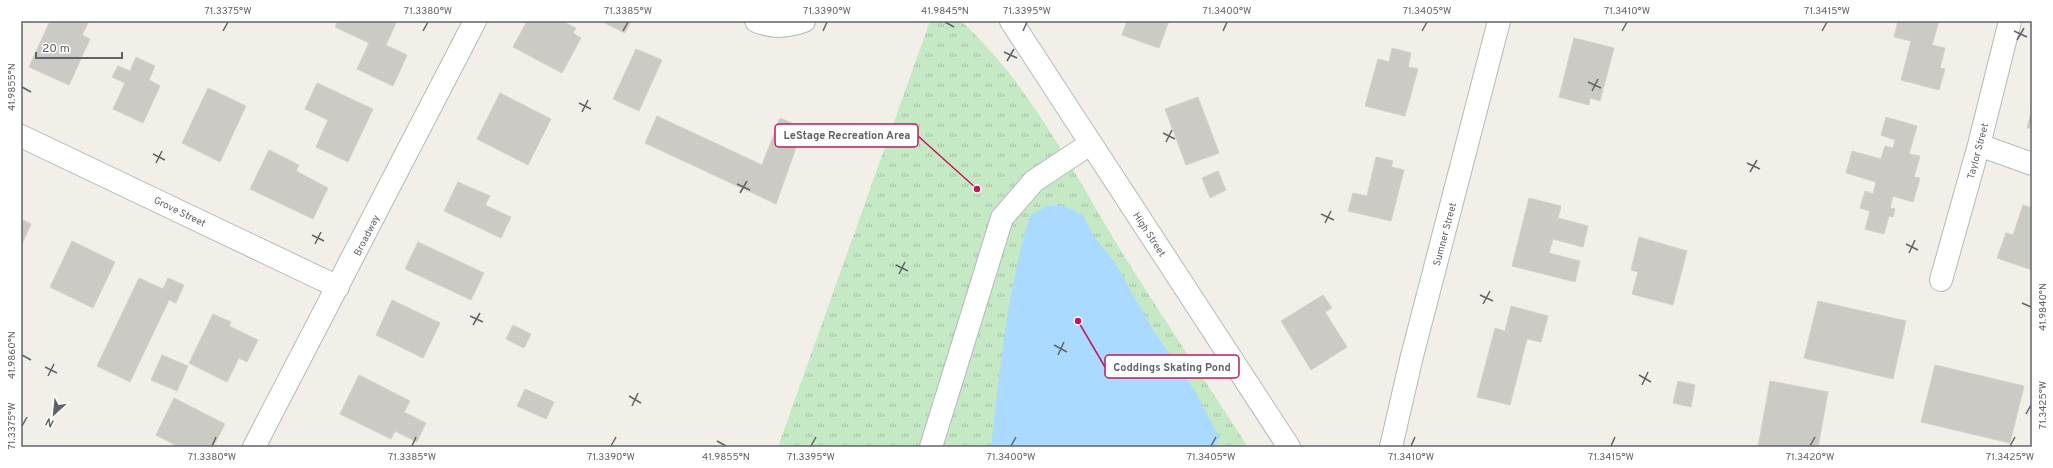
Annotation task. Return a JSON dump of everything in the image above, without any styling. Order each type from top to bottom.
[{"type":"street","name":"Broadway","points":[[254,447],[475,21]]},
{"type":"street","points":[[756,21],[766,25],[786,27],[804,21]]},
{"type":"street","name":"High Street","points":[[1010,21],[1289,447]]},
{"type":"street","name":"Sumner Street","points":[[1391,447],[1410,360],[1499,21]]},
{"type":"street","name":"Taylor Street","points":[[1942,280],[1979,145],[2010,21]]},
{"type":"street","name":"Grove Street","points":[[21,136],[338,287]]},
{"type":"street","points":[[931,447],[1002,218],[1034,181],[1090,144]]},
{"type":"street","points":[[1979,145],[2032,164]]},
{"type":"green space","points":[[930,21],[961,21],[986,46],[1030,101],[1068,160],[1121,251],[1248,447],[778,447]]},
{"type":"water","points":[[1047,206],[1064,206],[1083,215],[1095,238],[1114,261],[1153,330],[1195,391],[1219,437],[1215,447],[991,447],[1005,330],[1015,272],[1030,216]]},
{"type":"building","points":[[50,21],[89,21],[82,35],[90,39],[69,85],[29,67]]},
{"type":"building","points":[[338,21],[392,21],[396,23],[386,45],[407,55],[393,86],[357,69],[369,43],[335,27]]},
{"type":"building","points":[[527,21],[562,21],[576,28],[573,33],[581,38],[562,73],[513,47]]},
{"type":"building","points":[[601,21],[631,21],[625,33]]},
{"type":"building","points":[[1127,21],[1169,21],[1159,48],[1122,35]]},
{"type":"building","points":[[1898,21],[1939,21],[1932,45],[1945,48],[1940,68],[1945,69],[1939,90],[1901,80],[1911,41],[1894,37]]},
{"type":"building","points":[[1574,38],[1614,48],[1600,101],[1590,98],[1589,105],[1559,97]]},
{"type":"building","points":[[1392,48],[1411,53],[1408,67],[1418,69],[1405,116],[1365,106],[1378,59],[1389,62]]},
{"type":"building","points":[[636,49],[662,60],[639,111],[613,99]]},
{"type":"building","points":[[136,57],[155,66],[149,80],[160,86],[143,123],[113,109],[125,83],[112,77],[118,66],[130,71]]},
{"type":"building","points":[[317,83],[373,109],[348,162],[316,147],[328,120],[305,109]]},
{"type":"building","points":[[208,88],[246,106],[220,162],[182,143]]},
{"type":"building","points":[[500,93],[551,119],[528,165],[477,139]]},
{"type":"building","points":[[1198,97],[1219,153],[1186,165],[1165,109]]},
{"type":"building","points":[[2032,108],[2032,128],[2027,128]]},
{"type":"building","points":[[657,116],[762,165],[780,118],[803,128],[776,204],[645,143]]},
{"type":"building","points":[[1886,117],[1917,126],[1909,154],[1920,156],[1914,177],[1920,178],[1913,202],[1893,196],[1890,208],[1895,209],[1893,217],[1889,216],[1884,234],[1865,229],[1870,211],[1860,208],[1865,191],[1873,194],[1876,182],[1846,173],[1852,151],[1881,159],[1885,146],[1893,148],[1895,140],[1881,135]]},
{"type":"building","points":[[269,150],[299,165],[296,171],[328,188],[313,219],[250,189]]},
{"type":"building","points":[[1376,157],[1393,161],[1391,167],[1404,170],[1391,221],[1348,211],[1353,193],[1367,196]]},
{"type":"building","points":[[1218,171],[1226,190],[1210,198],[1202,178]]},
{"type":"building","points":[[458,182],[490,196],[485,205],[511,217],[501,238],[444,211]]},
{"type":"building","points":[[1529,198],[1561,206],[1558,218],[1588,226],[1583,247],[1553,239],[1549,253],[1580,261],[1575,282],[1512,266]]},
{"type":"building","points":[[2023,205],[2032,208],[2032,270],[1997,258],[2006,233],[2013,235]]},
{"type":"building","points":[[21,219],[31,224],[21,246]]},
{"type":"building","points":[[1639,237],[1687,251],[1673,305],[1632,294],[1638,272],[1631,270]]},
{"type":"building","points":[[72,241],[115,262],[93,308],[50,287]]},
{"type":"building","points":[[418,242],[484,273],[471,300],[405,269]]},
{"type":"building","points":[[139,278],[163,289],[168,278],[184,285],[176,303],[169,300],[130,382],[97,366]]},
{"type":"building","points":[[1323,295],[1332,308],[1325,312],[1347,347],[1311,370],[1281,321]]},
{"type":"building","points":[[392,300],[440,323],[423,358],[376,335]]},
{"type":"building","points":[[1818,301],[1906,321],[1893,379],[1804,358]]},
{"type":"building","points":[[1511,306],[1548,316],[1541,342],[1527,339],[1510,405],[1477,397],[1495,328],[1505,331]]},
{"type":"building","points":[[213,314],[231,322],[229,326],[258,340],[247,362],[239,358],[227,382],[189,363]]},
{"type":"building","points":[[513,325],[531,334],[524,348],[506,339]]},
{"type":"building","points":[[162,355],[188,366],[177,391],[151,380]]},
{"type":"building","points":[[1935,365],[2024,386],[2010,443],[1921,422]]},
{"type":"building","points":[[359,375],[410,401],[404,412],[426,423],[417,442],[395,431],[391,439],[340,414]]},
{"type":"building","points":[[1678,381],[1695,385],[1691,407],[1673,403]]},
{"type":"building","points":[[1770,381],[1828,392],[1818,447],[1758,447]]},
{"type":"building","points":[[525,389],[554,402],[546,419],[517,406]]},
{"type":"building","points":[[174,398],[225,424],[213,447],[179,447],[156,435]]},
{"type":"place","name":"LeStage Recreation Area","points":[[977,189]]},
{"type":"place","name":"Coddings Skating Pond","points":[[1078,321]]}]
